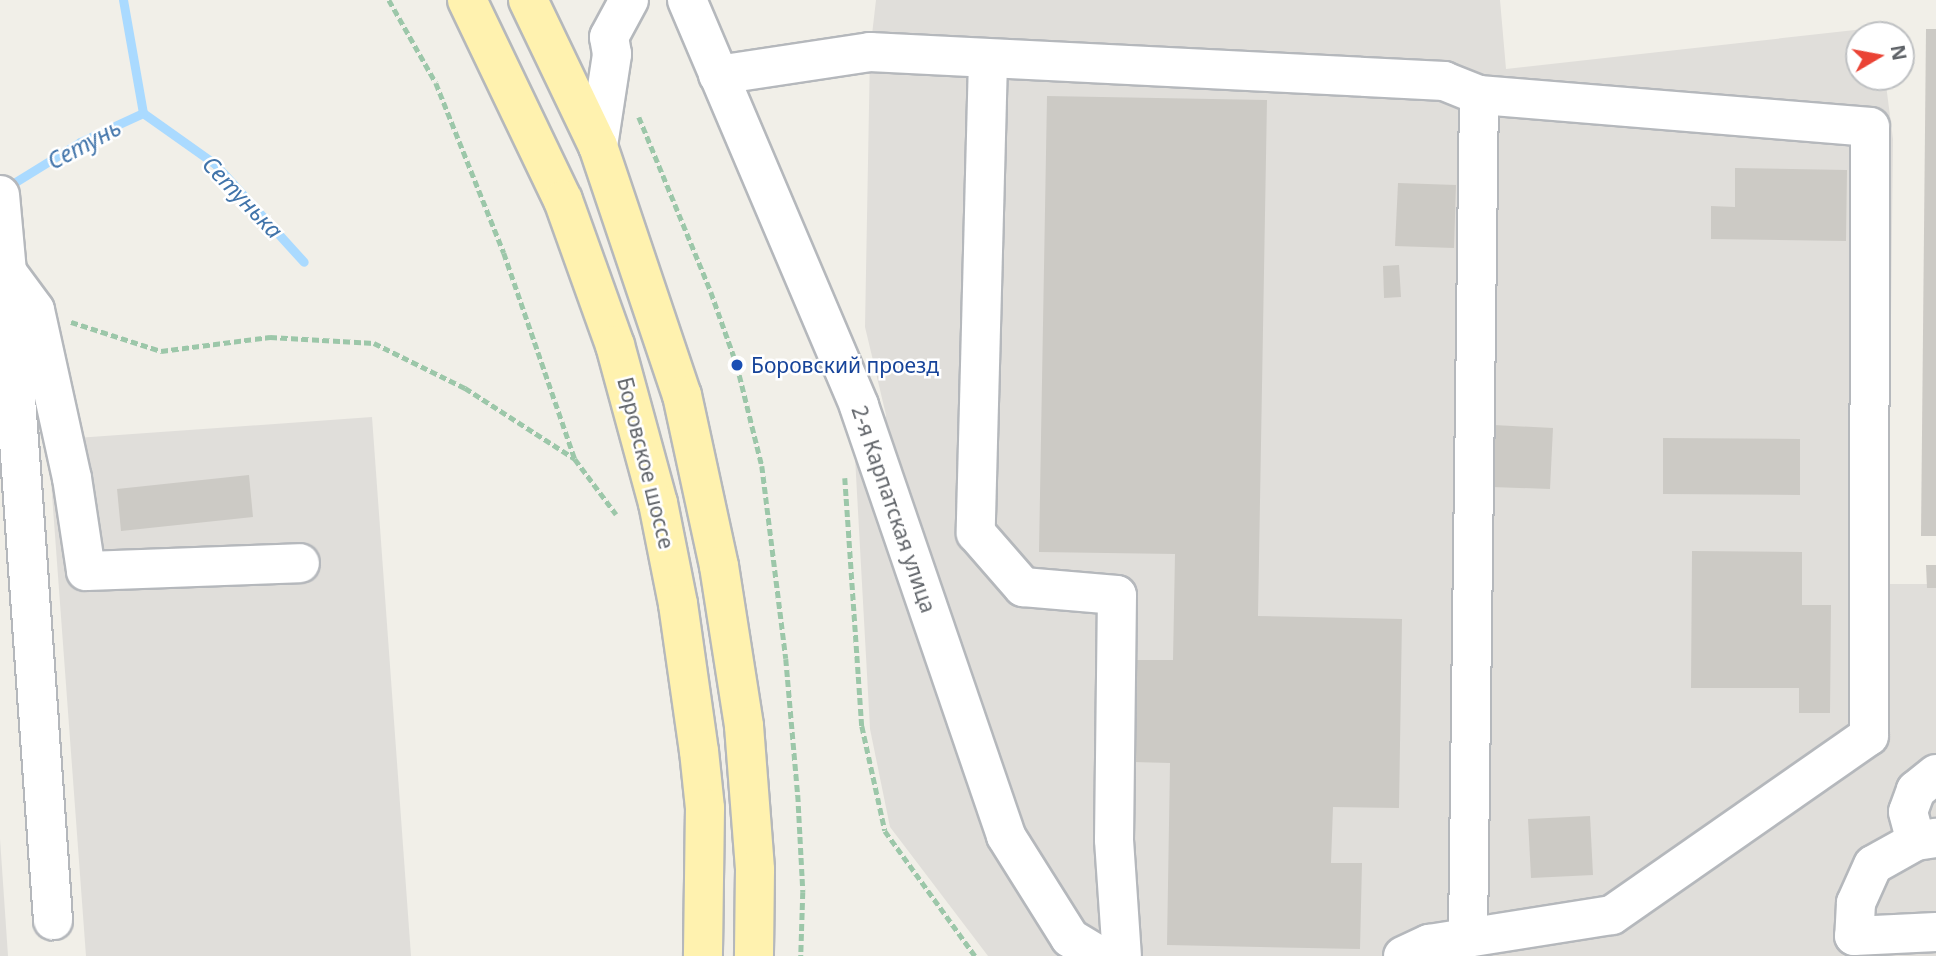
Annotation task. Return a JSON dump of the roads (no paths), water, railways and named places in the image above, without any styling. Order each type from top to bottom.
[{"type":"main road","name":"Боровское шоссе","points":[[467,0],[564,200],[615,345],[658,503],[678,604],[705,808],[703,956]]},
{"type":"main road","points":[[528,0],[598,146],[682,395],[733,644],[748,767],[755,870],[754,956]]},
{"type":"street","points":[[598,146],[612,54],[609,37],[614,23],[629,0]]},
{"type":"street","name":"2-я Карпатская улица","points":[[687,0],[859,406],[1006,836],[1085,947]]},
{"type":"street","points":[[718,75],[870,52],[1444,81],[1479,95],[1870,127],[1869,736],[1612,915],[1429,944],[1403,956]]},
{"type":"street","points":[[988,60],[976,533],[1023,587],[1117,595],[1114,840],[1122,956]]},
{"type":"street","points":[[1468,938],[1479,95]]},
{"type":"street","points":[[0,195],[4,275],[15,321],[72,478],[86,571],[300,562]]},
{"type":"street","points":[[15,321],[53,920]]},
{"type":"street","points":[[1936,774],[1916,790],[1908,811],[1926,840],[1873,865],[1856,903],[1854,936],[1936,932]]},
{"type":"waterway","name":"Сетунь","points":[[4,189],[80,142],[143,113],[123,0]]},
{"type":"waterway","name":"Сетунька","points":[[143,113],[215,164],[304,262]]},
{"type":"place","name":"Боровский проезд","points":[[737,365]]}]
